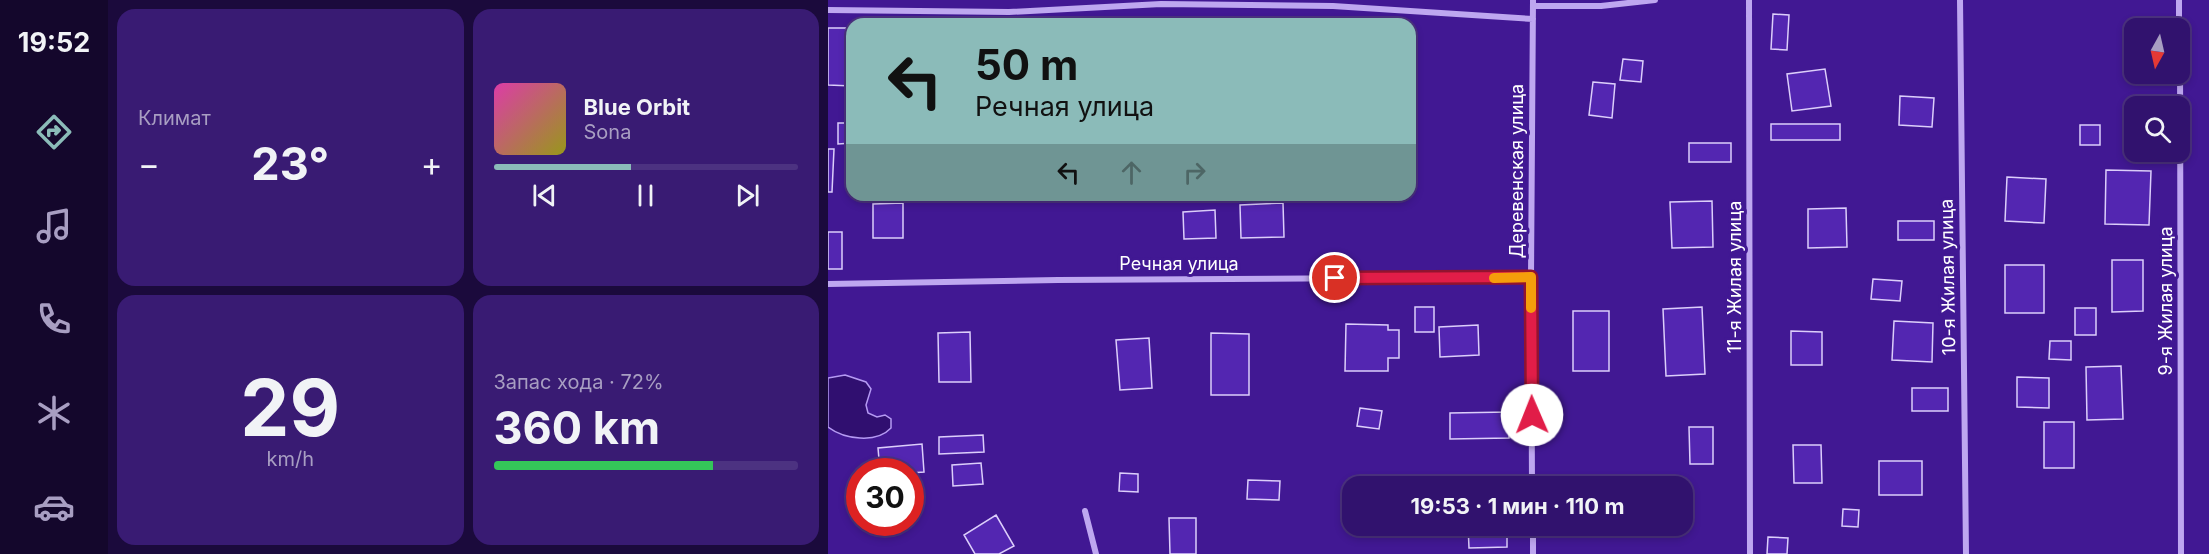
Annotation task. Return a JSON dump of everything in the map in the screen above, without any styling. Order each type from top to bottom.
[{"type":"street","points":[[1533,3],[1601,6],[1655,0]]},
{"type":"street","name":"11-я Жилая улица","points":[[1749,0],[1750,554]]},
{"type":"street","name":"10-я Жилая улица","points":[[1960,0],[1966,554]]},
{"type":"street","points":[[2179,0],[2179,18]]},
{"type":"street","points":[[828,10],[1009,12],[1161,2],[1334,6],[1533,19]]},
{"type":"street","name":"Деревенская улица","points":[[1532,476],[1533,3]]},
{"type":"street","name":"9-я Жилая улица","points":[[2180,84],[2181,554]]},
{"type":"street","name":"Речная улица","points":[[828,284],[1531,277]]},
{"type":"street","points":[[1085,511],[1096,554]]},
{"type":"street","points":[[1533,536],[1533,554]]},
{"type":"shaded area","points":[[845,375],[866,382],[871,389],[866,405],[868,413],[877,417],[885,415],[891,419],[891,428],[885,433],[860,438],[842,434],[828,427],[828,378]]},
{"type":"building","points":[[1773,14],[1789,15],[1787,50],[1771,49]]},
{"type":"building","points":[[828,28],[846,28],[846,86],[828,85]]},
{"type":"building","points":[[1623,59],[1643,61],[1641,82],[1620,80]]},
{"type":"building","points":[[1825,69],[1831,106],[1792,111],[1787,74]]},
{"type":"building","points":[[1593,82],[1615,84],[1612,118],[1589,115]]},
{"type":"building","points":[[1900,96],[1934,98],[1932,127],[1899,125]]},
{"type":"building","points":[[838,123],[846,123],[846,143],[838,144]]},
{"type":"building","points":[[1771,124],[1840,124],[1840,140],[1771,140]]},
{"type":"building","points":[[2080,125],[2100,125],[2100,145],[2080,145]]},
{"type":"building","points":[[1689,143],[1731,143],[1731,162],[1689,162]]},
{"type":"building","points":[[828,149],[834,149],[832,192],[828,192]]},
{"type":"building","points":[[2106,170],[2151,171],[2149,225],[2105,224]]},
{"type":"building","points":[[2007,177],[2046,179],[2044,223],[2005,221]]},
{"type":"building","points":[[1712,201],[1713,247],[1672,248],[1670,202]]},
{"type":"building","points":[[903,203],[903,238],[873,238],[873,204]]},
{"type":"building","points":[[1283,203],[1284,237],[1241,238],[1240,205]]},
{"type":"building","points":[[1846,208],[1847,247],[1808,248],[1808,209]]},
{"type":"building","points":[[1215,210],[1216,238],[1184,239],[1183,212]]},
{"type":"building","points":[[1898,221],[1934,221],[1934,240],[1898,240]]},
{"type":"building","points":[[828,232],[842,232],[842,269],[828,269]]},
{"type":"building","points":[[2112,260],[2143,260],[2143,311],[2112,312]]},
{"type":"building","points":[[2005,265],[2044,265],[2044,313],[2005,313]]},
{"type":"building","points":[[1873,279],[1902,281],[1900,301],[1871,299]]},
{"type":"building","points":[[1415,307],[1434,307],[1434,332],[1415,332]]},
{"type":"building","points":[[1702,307],[1705,374],[1666,376],[1663,309]]},
{"type":"building","points":[[2075,308],[2096,308],[2096,335],[2075,335]]},
{"type":"building","points":[[1573,311],[1609,311],[1609,371],[1573,371]]},
{"type":"building","points":[[1894,321],[1933,323],[1932,362],[1892,360]]},
{"type":"building","points":[[1346,324],[1388,325],[1388,330],[1399,330],[1399,358],[1388,358],[1388,371],[1345,371]]},
{"type":"building","points":[[1478,325],[1479,355],[1440,357],[1439,327]]},
{"type":"building","points":[[1791,331],[1822,332],[1822,365],[1791,365]]},
{"type":"building","points":[[970,332],[971,382],[939,382],[938,333]]},
{"type":"building","points":[[1211,333],[1249,334],[1249,395],[1211,395]]},
{"type":"building","points":[[1149,338],[1152,388],[1120,390],[1116,340]]},
{"type":"building","points":[[2050,341],[2071,341],[2071,360],[2049,359]]},
{"type":"building","points":[[2121,366],[2123,419],[2087,420],[2086,367]]},
{"type":"building","points":[[2017,377],[2049,378],[2049,408],[2017,407]]},
{"type":"building","points":[[1912,388],[1948,388],[1948,411],[1912,411]]},
{"type":"building","points":[[1360,408],[1382,411],[1379,429],[1357,426]]},
{"type":"building","points":[[1509,412],[1509,438],[1450,439],[1450,413]]},
{"type":"building","points":[[2044,422],[2074,422],[2074,468],[2044,468]]},
{"type":"building","points":[[1689,427],[1713,427],[1713,464],[1690,464]]},
{"type":"building","points":[[983,435],[984,452],[939,454],[939,437]]},
{"type":"building","points":[[922,444],[923,458],[879,458],[878,448]]},
{"type":"building","points":[[1793,445],[1821,445],[1822,483],[1794,483]]},
{"type":"building","points":[[1879,461],[1922,461],[1922,495],[1879,495]]},
{"type":"building","points":[[981,463],[983,484],[953,486],[952,465]]},
{"type":"building","points":[[1120,473],[1138,474],[1138,492],[1119,491]]},
{"type":"building","points":[[1248,480],[1280,481],[1279,500],[1247,499]]},
{"type":"building","points":[[1843,509],[1859,510],[1858,527],[1842,526]]},
{"type":"building","points":[[996,515],[1014,546],[999,554],[975,554],[964,535]]},
{"type":"building","points":[[1169,518],[1196,518],[1196,554],[1170,554]]},
{"type":"building","points":[[1468,536],[1507,536],[1507,547],[1469,548]]},
{"type":"building","points":[[1768,537],[1788,538],[1787,554],[1767,554]]},
{"type":"slow traffic","points":[[1494,278],[1531,277],[1531,308]]},
{"type":"route","points":[[1335,278],[1531,277],[1532,415]]}]
